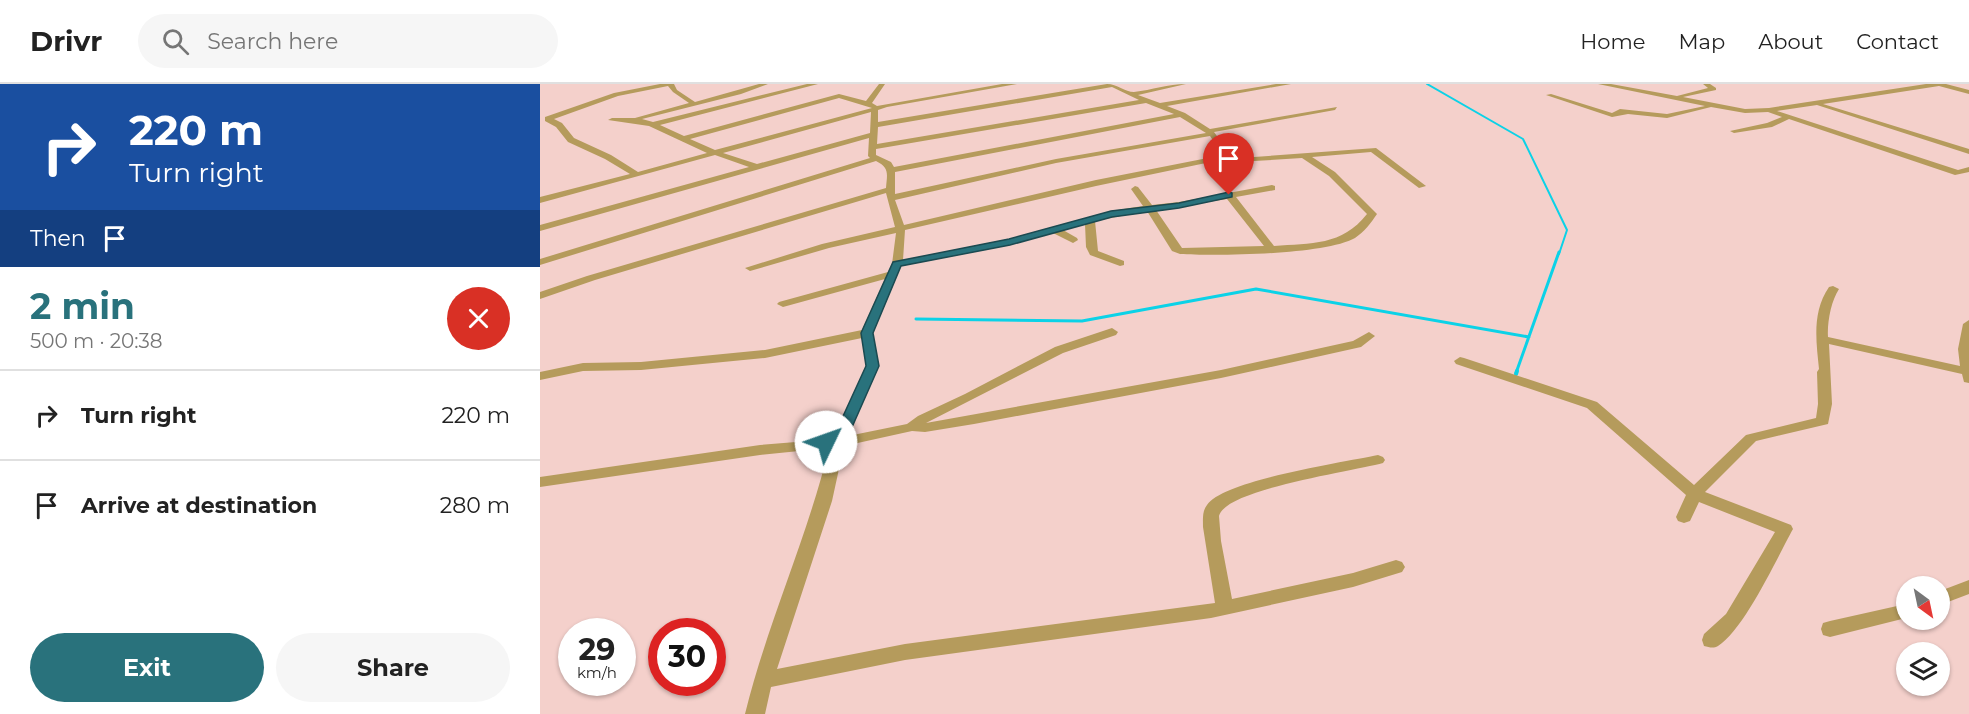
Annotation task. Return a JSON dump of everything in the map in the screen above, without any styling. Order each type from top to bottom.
[{"type":"street","points":[[637,175],[608,157],[571,140],[559,125],[548,119],[616,94],[671,84],[675,91],[692,101],[692,104]]},
{"type":"street","points":[[612,120],[636,119],[765,84]]},
{"type":"street","points":[[654,123],[815,84]]},
{"type":"street","points":[[755,714],[763,680],[824,501],[838,443],[872,366],[867,333],[894,269],[901,229],[891,194],[891,170],[874,141],[874,107],[882,84]]},
{"type":"street","points":[[542,197],[637,175],[874,107],[1014,84]]},
{"type":"street","points":[[1130,94],[1183,84]]},
{"type":"street","points":[[1161,105],[1288,84]]},
{"type":"street","points":[[1601,84],[1745,111],[1769,110],[1863,97],[1939,84],[1969,91]]},
{"type":"street","points":[[1672,98],[1714,89],[1706,84]]},
{"type":"street","points":[[1948,84],[1969,91]]},
{"type":"street","points":[[540,228],[757,167],[1112,85],[1184,114],[1206,126],[1228,154],[1226,157]]},
{"type":"street","points":[[1549,95],[1612,115],[1624,112],[1667,116],[1713,106]]},
{"type":"street","points":[[683,138],[839,96],[874,107]]},
{"type":"street","points":[[540,262],[874,141],[1148,100]]},
{"type":"street","points":[[1815,103],[1969,152]]},
{"type":"street","points":[[540,296],[805,213],[1056,161],[1335,108]]},
{"type":"street","points":[[1769,110],[1958,173],[1969,169]]},
{"type":"street","points":[[891,170],[1184,114]]},
{"type":"street","points":[[1734,131],[1769,125],[1789,117]]},
{"type":"street","points":[[636,119],[654,123],[715,153],[757,167]]},
{"type":"street","points":[[750,268],[826,246],[1096,183],[1226,157],[1254,159],[1374,150],[1422,186]]},
{"type":"street","points":[[1135,189],[1147,208],[1156,216],[1176,249],[1180,251],[1216,253],[1270,247],[1296,247],[1348,238],[1362,227],[1372,214],[1332,174],[1303,155]]},
{"type":"street","points":[[783,304],[894,269],[1055,231],[1090,220],[1147,208],[1179,205],[1272,188]]},
{"type":"street","points":[[1229,195],[1270,247]]},
{"type":"street","points":[[1090,220],[1091,247],[1094,253],[1120,263]]},
{"type":"street","points":[[1055,231],[1073,240]]},
{"type":"street","points":[[1684,517],[1694,494],[1750,438],[1823,421],[1825,404],[1823,372],[1826,370],[1821,324],[1825,317],[1826,300],[1833,289]]},
{"type":"street","points":[[1822,339],[1968,374],[1964,349],[1969,324]]},
{"type":"street","points":[[912,427],[940,410],[980,393],[1059,350],[1112,332]]},
{"type":"street","points":[[540,376],[592,366],[641,366],[765,354],[867,333]]},
{"type":"street","points":[[540,482],[760,450],[838,443],[912,427],[925,428],[964,422],[1221,374],[1357,344],[1369,336]]},
{"type":"street","points":[[1460,361],[1592,405],[1694,494],[1785,529],[1732,619],[1711,640]]},
{"type":"street","points":[[1225,607],[1211,527],[1212,509],[1217,500],[1244,489],[1378,460]]},
{"type":"street","points":[[763,680],[905,652],[1211,611],[1353,580],[1396,567]]},
{"type":"street","points":[[1950,594],[1969,587]]},
{"type":"street","points":[[1830,629],[1896,613]]},
{"type":"waterway","points":[[1427,84],[1523,139],[1567,230],[1559,254]]},
{"type":"waterway","points":[[1529,337],[1559,252]]},
{"type":"waterway","points":[[916,319],[1082,321],[1256,289],[1529,337]]},
{"type":"waterway","points":[[1516,373],[1529,337]]},
{"type":"route","points":[[826,442],[838,443],[872,366],[867,333],[897,264],[1010,242],[1111,214],[1179,205],[1229,195]]}]
